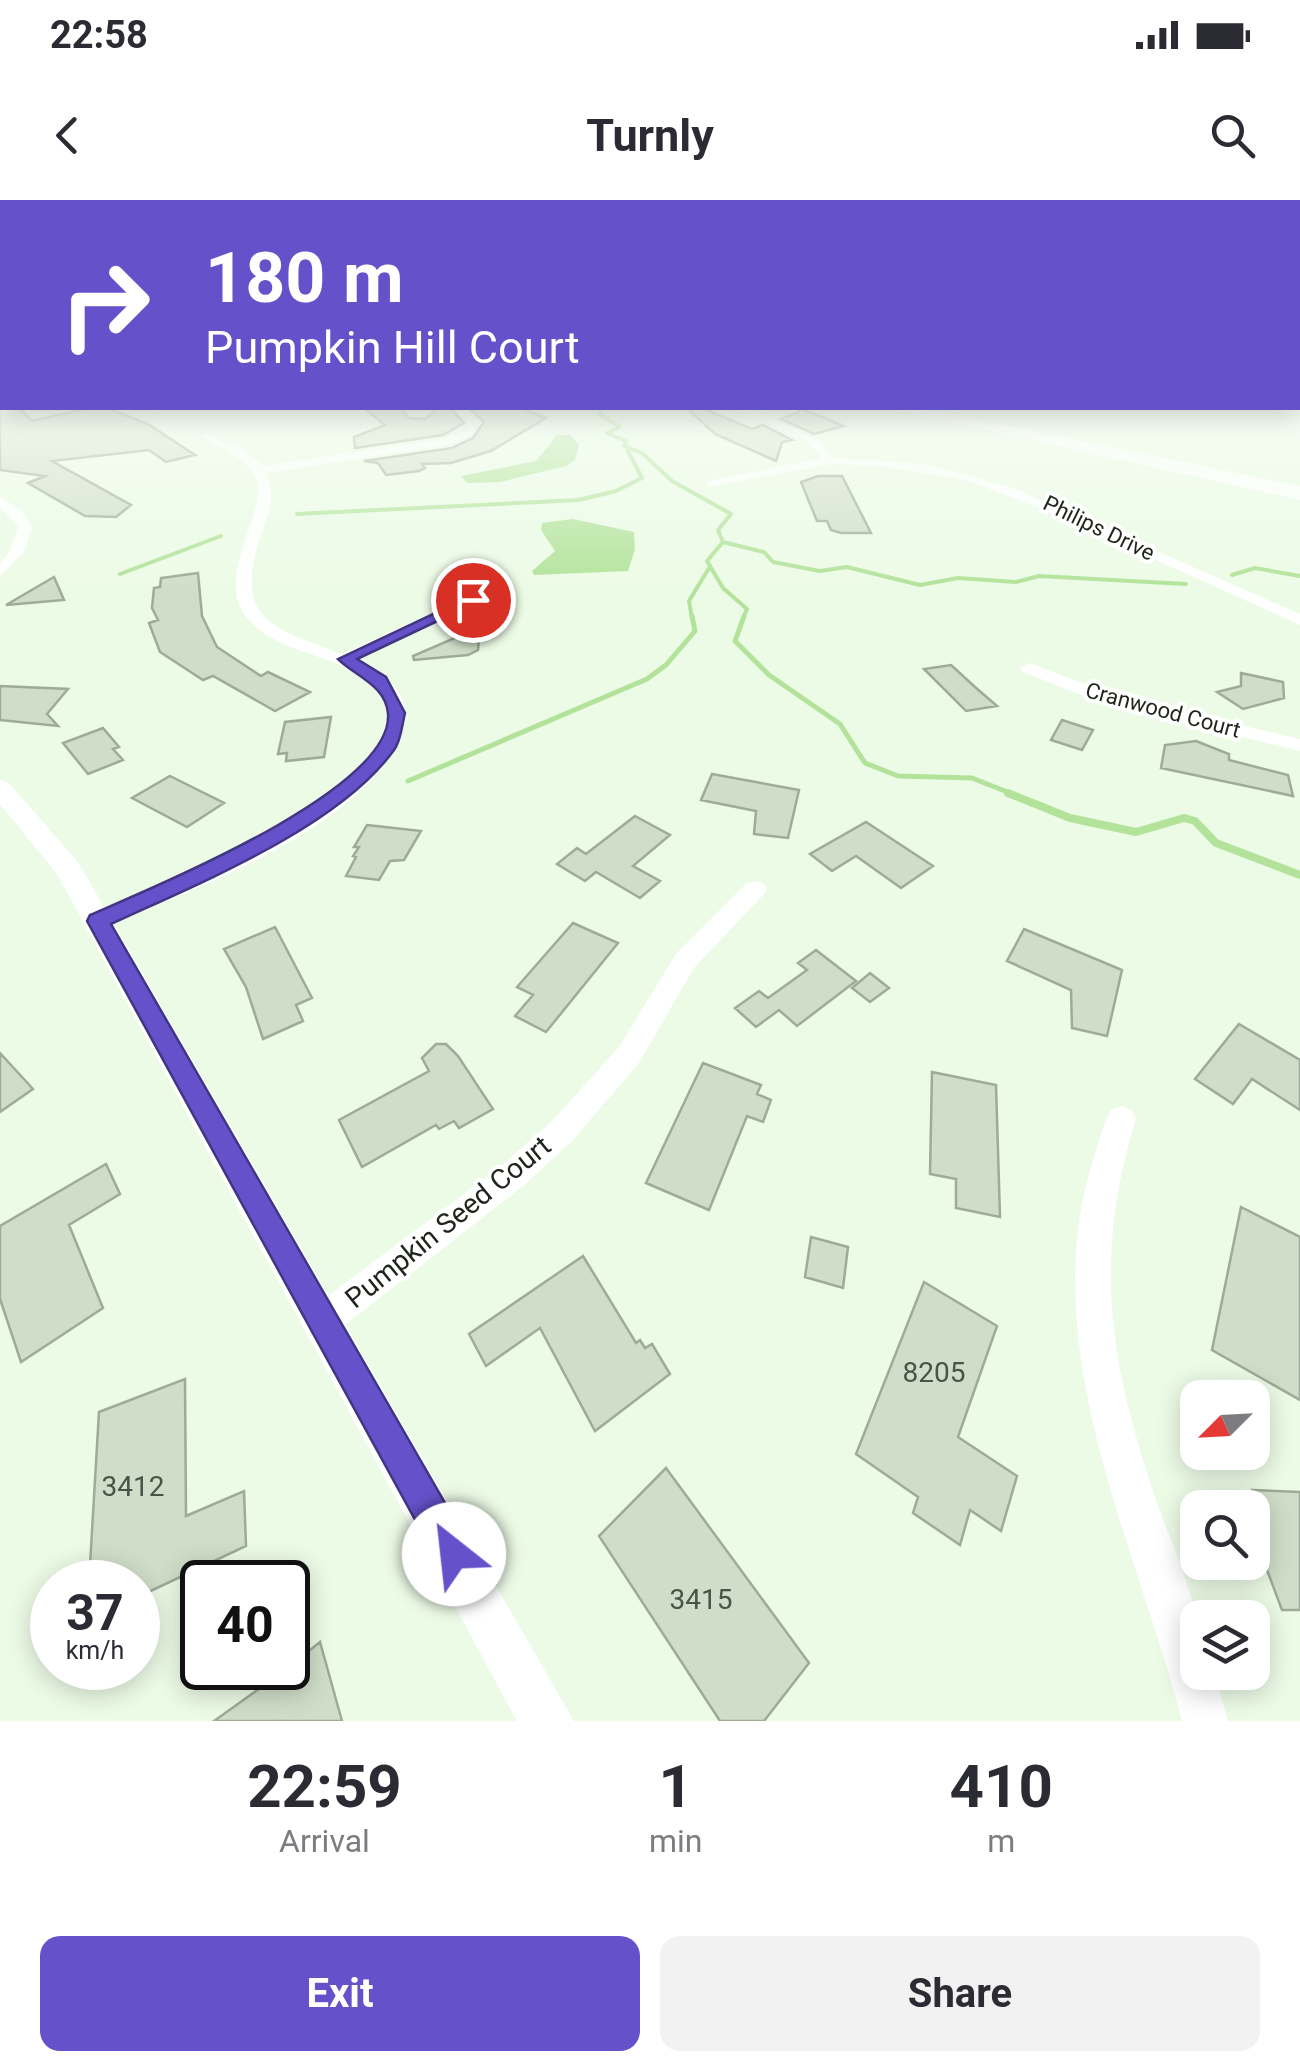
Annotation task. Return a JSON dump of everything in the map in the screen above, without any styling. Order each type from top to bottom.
[{"type":"highway","points":[[1093,449],[1300,496]]},
{"type":"highway","points":[[1180,449],[1300,473]]},
{"type":"street","points":[[98,921],[270,839],[352,788],[374,766],[395,728],[393,699],[380,681],[346,659],[286,638],[268,628],[246,607],[244,583],[266,492],[261,470],[236,449]]},
{"type":"street","points":[[261,470],[400,449]]},
{"type":"street","points":[[821,449],[832,461]]},
{"type":"street","name":"Philips Drive","points":[[712,484],[792,465],[832,461],[919,468],[1026,494],[1300,620]]},
{"type":"street","points":[[0,501],[18,514],[24,528],[17,552],[0,572]]},
{"type":"street","points":[[346,659],[504,586]]},
{"type":"street","name":"Cranwood Court","points":[[1029,668],[1123,703],[1300,745]]},
{"type":"street","points":[[0,788],[58,855],[98,921],[547,1721]]},
{"type":"street","name":"Pumpkin Seed Court","points":[[324,1320],[512,1176],[560,1132],[629,1055],[686,962],[755,889]]},
{"type":"street","points":[[1121,1119],[1098,1204],[1094,1312],[1108,1410],[1189,1654],[1205,1721]]},
{"type":"shaded area","points":[[546,449],[578,449],[575,460],[566,466],[500,482],[467,483],[461,476],[536,461]]},
{"type":"shaded area","points":[[573,519],[634,532],[635,549],[628,571],[534,575],[532,571],[555,551],[541,530],[542,523]]},
{"type":"building","points":[[0,449],[186,449],[195,455],[166,462],[149,450],[52,461],[131,505],[116,517],[85,516],[28,483],[45,476],[0,470]]},
{"type":"building","points":[[445,449],[494,449],[451,463],[422,464],[425,468],[419,471],[386,475],[378,463],[364,461]]},
{"type":"building","points":[[749,449],[780,449],[776,461]]},
{"type":"building","points":[[818,476],[842,476],[871,533],[841,533],[831,530],[827,521],[817,521],[801,482]]},
{"type":"building","points":[[198,573],[202,616],[217,647],[261,676],[268,672],[310,692],[275,711],[213,676],[203,680],[160,652],[149,623],[158,620],[152,608],[154,588],[160,587],[161,578]]},
{"type":"building","points":[[54,577],[64,600],[6,605]]},
{"type":"building","points":[[480,627],[478,650],[468,655],[414,660],[413,656]]},
{"type":"building","points":[[951,665],[997,706],[966,711],[924,669]]},
{"type":"building","points":[[1241,673],[1283,682],[1284,698],[1243,709],[1217,692],[1241,686]]},
{"type":"building","points":[[0,686],[68,689],[47,714],[58,726],[0,720]]},
{"type":"building","points":[[331,717],[324,757],[286,761],[287,753],[278,754],[285,722]]},
{"type":"building","points":[[1062,720],[1093,730],[1082,750],[1051,740]]},
{"type":"building","points":[[103,728],[119,747],[113,749],[123,760],[88,774],[63,743]]},
{"type":"building","points":[[1196,741],[1229,754],[1229,760],[1288,775],[1293,796],[1161,768],[1165,745]]},
{"type":"building","points":[[712,774],[799,790],[788,838],[754,834],[756,811],[701,800]]},
{"type":"building","points":[[170,776],[224,803],[187,827],[132,798]]},
{"type":"building","points":[[635,816],[670,835],[633,866],[660,881],[640,898],[596,872],[585,881],[557,864],[577,848],[586,854]]},
{"type":"building","points":[[866,822],[933,866],[901,888],[856,856],[832,871],[810,854]]},
{"type":"building","points":[[367,825],[421,831],[404,860],[390,861],[379,880],[346,876],[359,847],[354,847]]},
{"type":"building","points":[[573,923],[618,943],[546,1032],[515,1016],[533,995],[517,987]]},
{"type":"building","points":[[275,927],[312,998],[296,1005],[303,1021],[263,1039],[246,987],[224,949]]},
{"type":"building","points":[[1024,929],[1122,970],[1107,1036],[1072,1028],[1071,990],[1007,961]]},
{"type":"building","points":[[816,950],[856,981],[797,1026],[779,1010],[756,1027],[735,1008],[759,991],[768,998],[807,970],[798,963]]},
{"type":"building","points":[[870,973],[889,988],[870,1002],[852,988]]},
{"type":"building","points":[[1239,1024],[1300,1060],[1300,1110],[1252,1079],[1233,1104],[1195,1079]]},
{"type":"building","points":[[436,1044],[446,1044],[458,1056],[493,1109],[459,1128],[454,1121],[439,1129],[436,1125],[362,1167],[339,1120],[429,1071],[422,1058]]},
{"type":"building","points":[[0,1053],[33,1089],[0,1112]]},
{"type":"building","points":[[703,1063],[761,1085],[757,1094],[771,1100],[763,1122],[747,1116],[709,1210],[646,1183]]},
{"type":"building","points":[[932,1072],[996,1085],[1000,1217],[956,1208],[956,1179],[930,1174]]},
{"type":"building","points":[[106,1164],[120,1194],[69,1225],[103,1308],[21,1362],[0,1299],[0,1226]]},
{"type":"building","points":[[1241,1207],[1300,1237],[1300,1400],[1212,1350]]},
{"type":"building","points":[[811,1237],[848,1247],[843,1288],[805,1277]]},
{"type":"building","points":[[583,1256],[636,1343],[640,1340],[645,1348],[652,1344],[670,1374],[595,1431],[540,1328],[486,1366],[469,1334]]},
{"type":"building","points":[[924,1282],[997,1326],[958,1437],[1017,1476],[1001,1531],[970,1510],[960,1545],[913,1513],[918,1497],[856,1454]]},
{"type":"building","points":[[185,1379],[186,1516],[244,1491],[246,1546],[216,1560],[180,1560],[180,1577],[160,1587],[160,1560],[90,1560],[99,1412]]},
{"type":"building","points":[[666,1468],[809,1663],[764,1721],[720,1721],[599,1536]]},
{"type":"building","points":[[1270,1491],[1300,1492],[1300,1610],[1282,1610],[1270,1578]]},
{"type":"building","points":[[320,1642],[342,1721],[214,1721],[257,1690],[310,1690],[310,1650]]},
{"type":"waterway","points":[[297,514],[578,500],[616,491],[642,478],[627,449]]},
{"type":"waterway","points":[[632,449],[642,453],[672,481],[731,514],[718,530],[723,542]]},
{"type":"waterway","points":[[120,574],[221,536]]},
{"type":"waterway","points":[[723,542],[764,552],[773,562],[820,571],[847,567],[920,585],[958,578],[1016,582],[1039,576],[1186,584]]},
{"type":"waterway","points":[[723,542],[707,561],[723,588],[747,609],[743,618]]},
{"type":"waterway","points":[[692,618],[689,601],[709,568]]},
{"type":"waterway","points":[[1232,575],[1255,568],[1300,576]]},
{"type":"waterway","points":[[408,781],[647,679],[666,665],[695,631],[692,616]]},
{"type":"waterway","points":[[744,616],[735,641],[769,675],[840,724],[865,763],[898,776],[972,778],[1015,795]]},
{"type":"waterway","points":[[1008,793],[1070,818],[1136,832],[1184,818],[1195,821],[1216,843],[1300,875]]},
{"type":"route","points":[[454,1554],[98,921],[232,860],[352,788],[389,746],[396,713],[388,689],[365,668],[346,659],[386,637],[473,600]]}]
